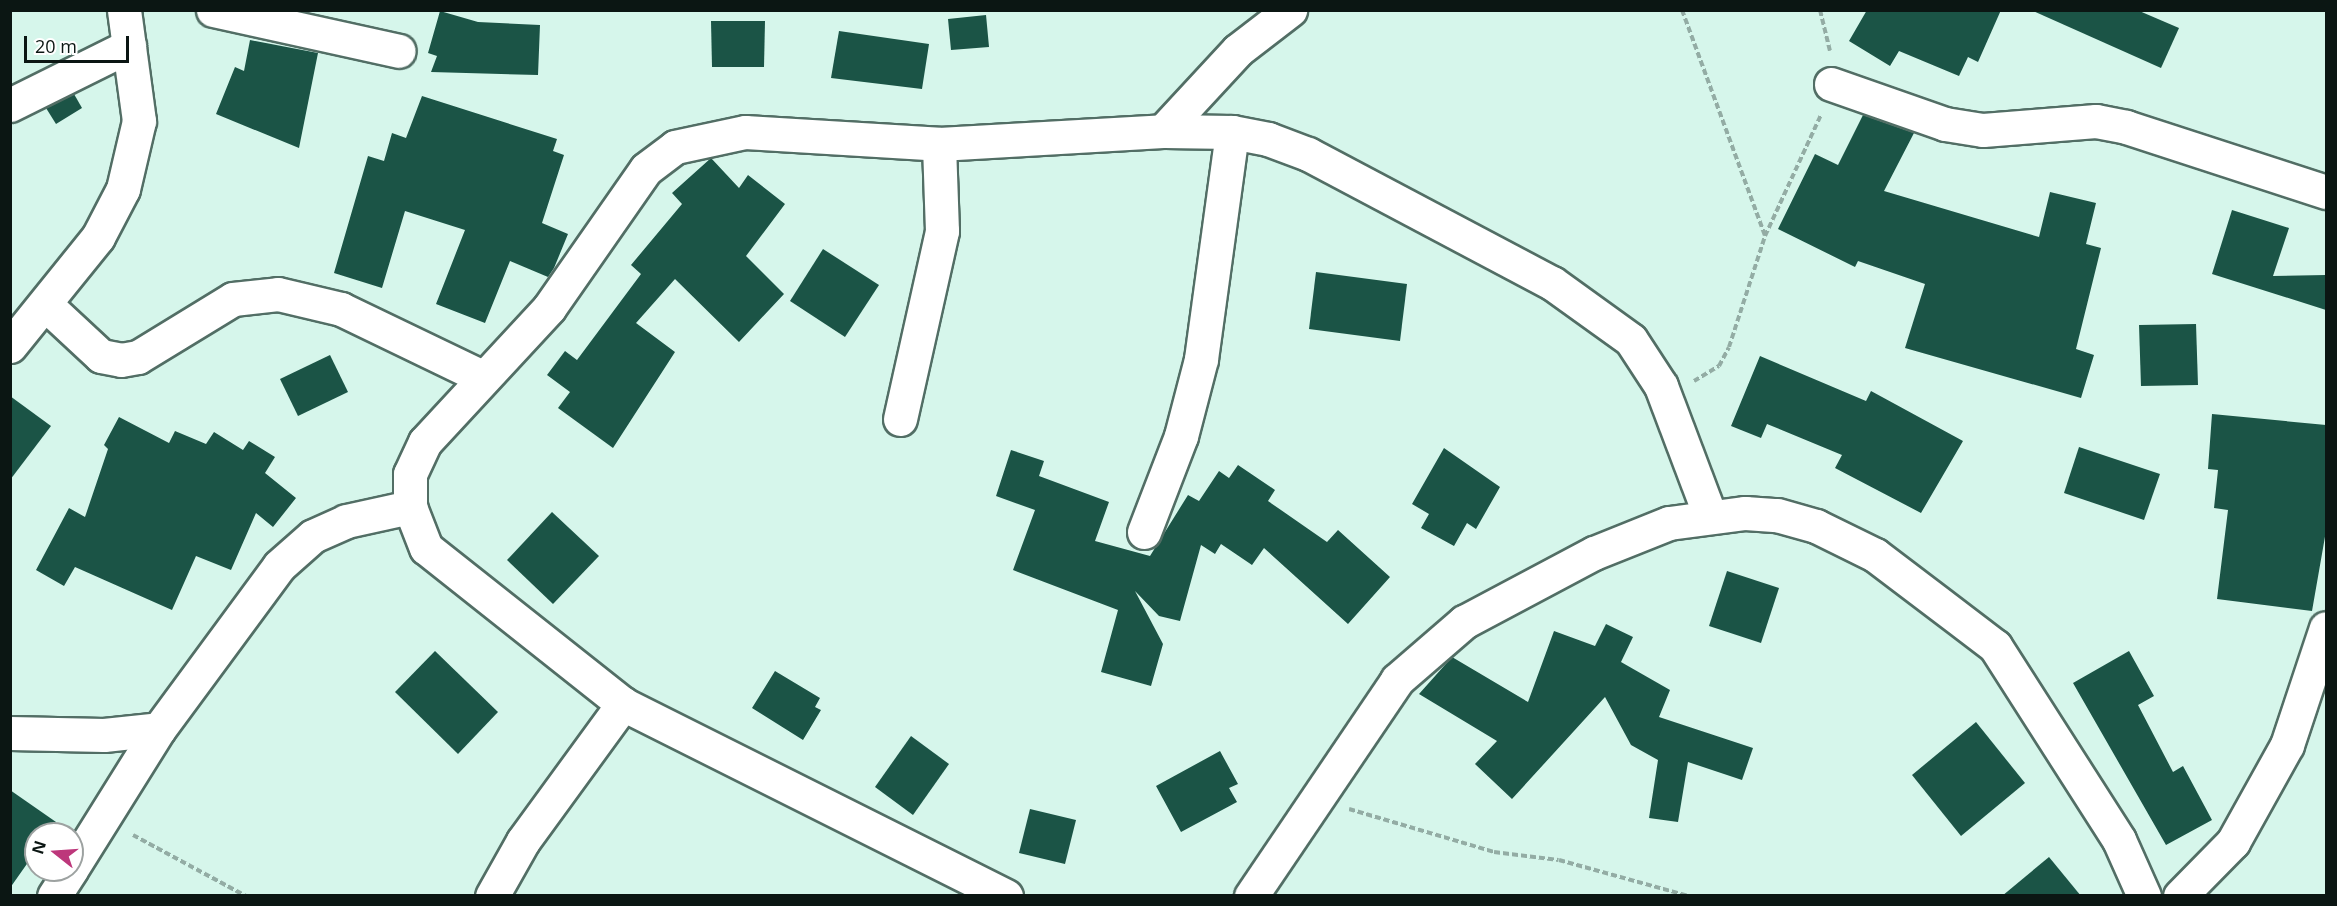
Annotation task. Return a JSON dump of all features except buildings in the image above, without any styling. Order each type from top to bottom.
[{"type":"street","points":[[10,346],[98,237],[123,189],[139,121],[124,10]]},
{"type":"street","points":[[213,10],[313,22],[399,51]]},
{"type":"street","points":[[1163,131],[1238,50],[1290,10]]},
{"type":"street","points":[[10,105],[129,46]]},
{"type":"street","points":[[1831,84],[1945,124],[1983,130],[2096,121],[2126,127],[2326,192]]},
{"type":"street","points":[[1006,896],[623,704],[426,548],[410,507],[410,474],[425,442],[482,377],[549,308],[646,169],[675,147],[745,132],[939,144],[1163,131],[1232,132],[1308,154],[1552,283],[1631,340],[1661,386],[1710,516]]},
{"type":"street","points":[[1144,531],[1181,436],[1201,359],[1232,132]]},
{"type":"street","points":[[900,419],[942,231],[939,144]]},
{"type":"street","points":[[45,304],[101,356],[121,360],[138,357],[233,299],[278,294],[342,309],[482,377]]},
{"type":"street","points":[[84,850],[159,729],[279,566],[313,536],[346,521],[410,507]]},
{"type":"street","points":[[1251,896],[1316,794],[1397,680],[1464,622],[1594,553],[1669,523],[1710,516],[1777,515],[1816,526],[1875,555],[1977,630],[2009,664],[2119,840],[2144,896]]},
{"type":"street","points":[[2180,896],[2233,842],[2287,745],[2326,628]]},
{"type":"street","points":[[492,896],[523,841],[623,704]]},
{"type":"street","points":[[10,733],[104,735],[159,729]]},
{"type":"street","points":[[54,896],[63,882]]},
{"type":"path","points":[[1682,10],[1765,236]]},
{"type":"path","points":[[1661,386],[1699,380],[1719,366],[1765,236],[1803,161],[1831,84],[1829,36],[1820,10]]},
{"type":"path","points":[[1316,794],[1368,818],[1425,834],[1494,852],[1559,860],[1689,896]]},
{"type":"path","points":[[104,820],[246,896]]}]
